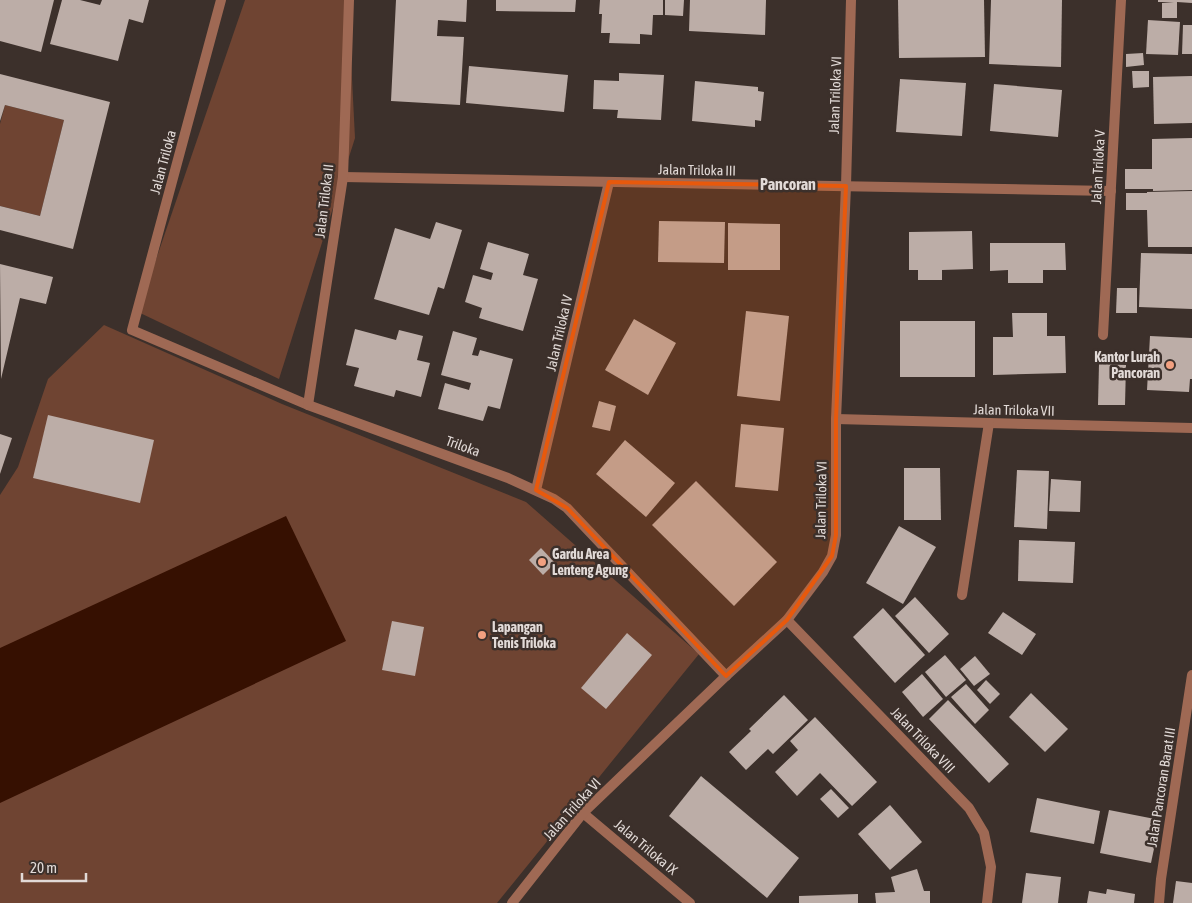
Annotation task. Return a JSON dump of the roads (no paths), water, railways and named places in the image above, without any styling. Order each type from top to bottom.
[{"type":"street","name":"Jalan Triloka","points":[[132,330],[221,0]]},
{"type":"street","name":"Jalan Triloka II","points":[[308,405],[343,177],[349,0]]},
{"type":"street","name":"Jalan Triloka VI","points":[[512,903],[583,813],[787,620],[823,572],[832,556],[836,535],[836,419],[846,186],[851,0]]},
{"type":"street","name":"Jalan Triloka V","points":[[1103,335],[1121,0]]},
{"type":"street","name":"Jalan Triloka III","points":[[343,177],[1111,191]]},
{"type":"street","name":"Jalan Triloka IV","points":[[536,490],[609,182]]},
{"type":"street","name":"Triloka","points":[[132,330],[308,405],[508,478],[554,499],[567,508],[726,676]]},
{"type":"street","name":"Jalan Triloka VII","points":[[836,419],[1192,428]]},
{"type":"street","points":[[962,595],[989,424]]},
{"type":"street","name":"Jalan Triloka VIII","points":[[787,620],[969,808],[984,833],[991,867],[988,903]]},
{"type":"street","name":"Jalan Pancoran Barat III","points":[[1159,903],[1192,675]]},
{"type":"street","name":"Jalan Triloka IX","points":[[583,813],[690,903]]},
{"type":"place","name":"Kantor Lurah Pancoran","points":[[1170,365]]},
{"type":"place","name":"Gardu Area Lenteng Agung","points":[[542,562]]},
{"type":"place","name":"Lapangan Tenis Triloka","points":[[482,635]]},
{"type":"district","name":"Pancoran","points":[[788,184]]}]
